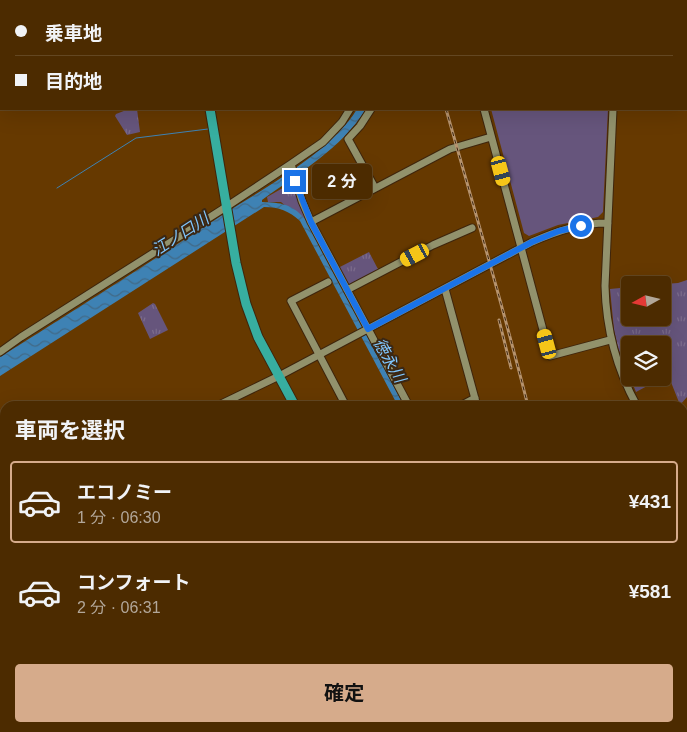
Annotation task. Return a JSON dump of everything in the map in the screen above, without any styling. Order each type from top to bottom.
[{"type":"highway","points":[[210,110],[238,272],[254,327],[293,401]]},
{"type":"street","points":[[0,352],[124,271],[227,210],[323,142],[342,122],[349,110]]},
{"type":"street","points":[[370,110],[360,126],[348,139],[375,188]]},
{"type":"street","points":[[484,110],[550,356],[610,340]]},
{"type":"street","points":[[613,110],[605,309],[610,340],[626,388],[634,401]]},
{"type":"street","points":[[311,222],[450,149],[491,137]]},
{"type":"street","points":[[291,164],[295,181],[311,222],[406,401]]},
{"type":"street","points":[[227,401],[445,289],[521,247],[565,229],[597,223],[608,223]]},
{"type":"street","points":[[347,290],[433,245],[472,228]]},
{"type":"street","points":[[328,282],[291,302],[343,401]]},
{"type":"street","points":[[445,289],[476,401]]},
{"type":"street","points":[[469,401],[475,398]]},
{"type":"green space","points":[[126,110],[137,110],[140,132],[127,135],[115,116]]},
{"type":"green space","points":[[491,110],[608,110],[603,212],[598,217],[558,225],[529,236],[524,233]]},
{"type":"green space","points":[[295,181],[311,222],[307,224],[281,202],[268,202],[267,197]]},
{"type":"green space","points":[[369,252],[380,273],[347,290],[336,269]]},
{"type":"green space","points":[[687,280],[687,397],[684,401],[678,401],[671,382],[671,336],[621,336],[621,355],[614,330],[610,289],[621,288],[621,326],[671,326],[671,284]]},
{"type":"green space","points":[[153,303],[168,330],[150,339],[138,313]]},
{"type":"green space","points":[[674,346],[687,350],[687,376],[678,375],[671,362],[671,348]]},
{"type":"green space","points":[[633,386],[647,386],[636,392]]},
{"type":"water","points":[[356,110],[365,110],[345,136],[332,148],[262,200],[262,202],[285,205],[295,210],[305,219],[401,401],[395,401],[300,221],[284,210],[269,207],[264,207],[0,376],[0,357],[278,180],[315,154],[346,124]]},
{"type":"waterway","points":[[57,188],[136,138],[208,129]]},
{"type":"railway","points":[[446,110],[527,401]]},
{"type":"railway","points":[[499,320],[511,368]]},
{"type":"route","points":[[295,181],[311,222],[368,329],[511,252],[549,234],[581,226]]},
{"type":"water label","name":"江ノ口川","points":[[180,234]]},
{"type":"water label","name":"徳永川","points":[[390,360]]}]
